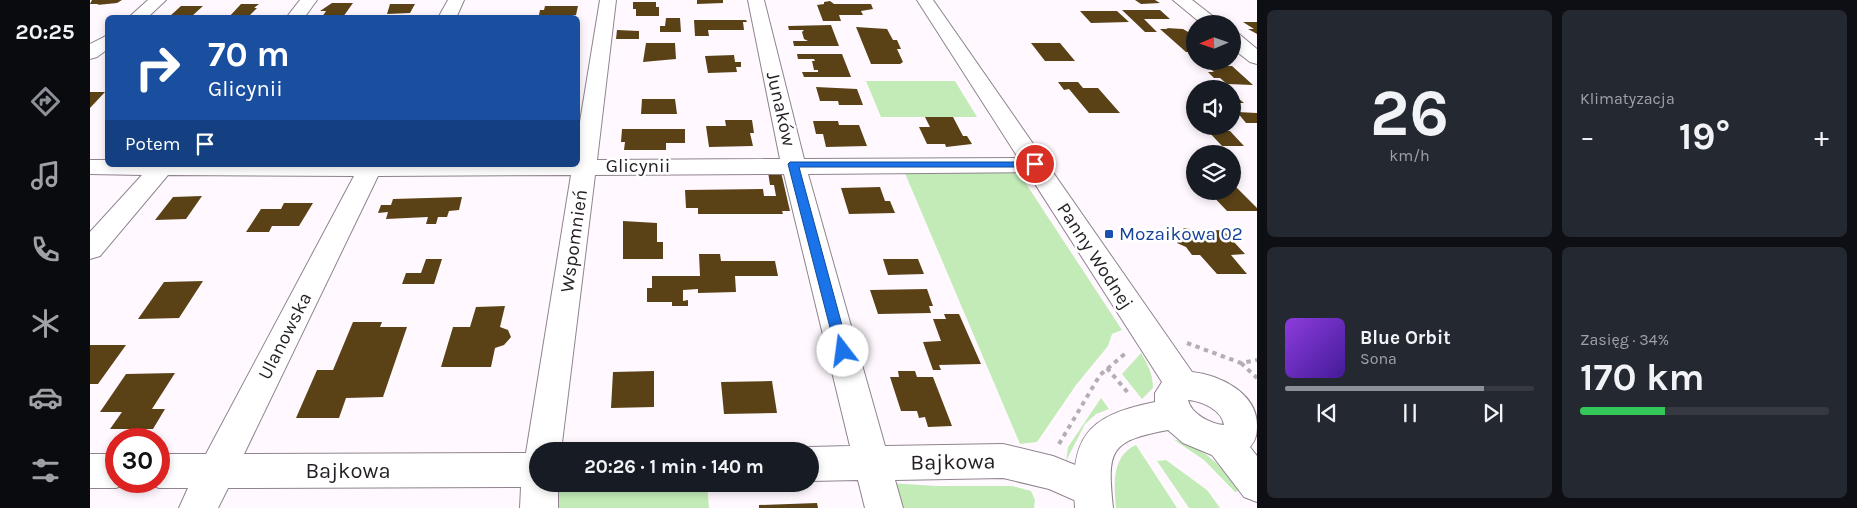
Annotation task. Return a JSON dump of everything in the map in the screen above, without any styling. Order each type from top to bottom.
[{"type":"street","points":[[140,15],[158,0]]},
{"type":"street","points":[[296,15],[309,0]]},
{"type":"street","points":[[449,15],[456,0]]},
{"type":"street","name":"Wspomnień","points":[[545,442],[608,0]]},
{"type":"street","name":"Junaków","points":[[756,0],[793,164],[884,508]]},
{"type":"street","name":"Panny Wodnej","points":[[925,0],[1153,343],[1180,400],[1201,434],[1223,441]]},
{"type":"street","points":[[1181,0],[1202,15]]},
{"type":"street","points":[[90,53],[105,42]]},
{"type":"street","points":[[1241,45],[1257,58]]},
{"type":"street","name":"Glicynii","points":[[580,166],[1035,164]]},
{"type":"street","name":"Glicynii","points":[[90,167],[105,167]]},
{"type":"street","points":[[90,249],[163,167]]},
{"type":"street","name":"Ulanowska","points":[[198,508],[371,167]]},
{"type":"street","points":[[1093,499],[1093,462],[1099,442],[1110,430],[1203,388],[1245,403],[1243,431],[1232,440],[1223,441]]},
{"type":"street","points":[[1223,441],[1257,484]]},
{"type":"street","name":"Bajkowa","points":[[819,464],[1003,460],[1053,473],[1093,499]]},
{"type":"street","name":"Bajkowa","points":[[170,471],[529,470]]},
{"type":"street","points":[[90,471],[105,471]]},
{"type":"street","points":[[539,508],[540,492]]},
{"type":"path","points":[[1153,343],[1192,342],[1208,352],[1241,363],[1257,378]]},
{"type":"path","points":[[1241,363],[1257,360]]},
{"type":"path","points":[[1108,368],[1134,400]]},
{"type":"green space","points":[[866,81],[955,81],[977,117],[881,117]]},
{"type":"green space","points":[[1017,170],[1122,330],[1112,334],[1108,346],[1076,385],[1037,442],[1020,444],[904,171]]},
{"type":"green space","points":[[1141,353],[1150,370],[1153,388],[1142,399],[1122,374]]},
{"type":"green space","points":[[1101,398],[1109,409],[1096,414],[1085,424],[1066,461],[1068,447]]},
{"type":"green space","points":[[1173,439],[1195,448],[1211,459],[1239,491],[1235,492],[1204,460]]},
{"type":"green space","points":[[1136,445],[1177,508],[1116,508],[1115,481],[1118,464],[1122,456]]},
{"type":"green space","points":[[1166,460],[1207,490],[1220,508],[1189,508],[1157,461]]},
{"type":"green space","points":[[890,483],[937,486],[1012,486],[1031,491],[1035,500],[1034,508],[895,508]]},
{"type":"green space","points":[[556,492],[708,492],[709,508],[554,508]]},
{"type":"building","points":[[92,0],[122,0],[117,3],[97,5],[99,4],[90,4]]},
{"type":"building","points":[[697,0],[723,0],[723,3],[697,4]]},
{"type":"building","points":[[1135,0],[1155,0],[1160,3],[1141,4]]},
{"type":"building","points":[[830,1],[834,4],[871,4],[873,9],[861,11],[863,15],[839,15],[841,21],[823,21],[817,5]]},
{"type":"building","points":[[633,2],[656,2],[656,7],[659,7],[659,16],[636,16]]},
{"type":"building","points":[[332,3],[353,3],[344,15],[323,15],[326,11],[320,11]]},
{"type":"building","points":[[241,4],[259,4],[250,15],[231,15]]},
{"type":"building","points":[[390,4],[415,4],[410,13],[387,14]]},
{"type":"building","points":[[181,6],[203,6],[193,15],[171,15]]},
{"type":"building","points":[[545,6],[578,6],[576,15],[539,15],[540,10],[544,10]]},
{"type":"building","points":[[1122,10],[1160,10],[1170,19],[1144,19],[1157,32],[1145,32]]},
{"type":"building","points":[[1080,11],[1117,11],[1129,22],[1091,23]]},
{"type":"building","points":[[666,18],[680,18],[681,32],[660,32],[660,26],[665,26]]},
{"type":"building","points":[[694,20],[746,20],[747,22],[743,22],[744,30],[708,30],[709,36],[695,36]]},
{"type":"building","points":[[1243,22],[1257,22],[1257,34],[1248,29],[1254,29]]},
{"type":"building","points":[[831,25],[839,46],[794,46],[793,41],[808,41],[804,39],[802,32],[804,30],[789,30],[788,26]]},
{"type":"building","points":[[856,27],[887,29],[893,40],[897,40],[901,49],[897,49],[903,62],[900,64],[871,64]]},
{"type":"building","points":[[1166,28],[1186,31],[1186,52],[1160,29],[1168,29]]},
{"type":"building","points":[[617,30],[639,31],[639,39],[616,39]]},
{"type":"building","points":[[646,43],[675,43],[676,59],[643,62]]},
{"type":"building","points":[[1031,43],[1060,43],[1075,61],[1045,61]]},
{"type":"building","points":[[797,54],[842,54],[851,77],[804,77],[802,72],[818,72],[818,70],[814,70],[812,61],[815,61],[814,59],[798,59]]},
{"type":"building","points":[[734,55],[735,62],[741,62],[741,67],[736,67],[737,72],[708,73],[705,56]]},
{"type":"building","points":[[1212,70],[1236,70],[1253,85],[1241,85],[1241,80],[1214,78],[1208,72],[1214,72]]},
{"type":"building","points":[[1058,82],[1078,82],[1083,88],[1098,88],[1120,113],[1089,113],[1069,89],[1064,90]]},
{"type":"building","points":[[816,87],[857,89],[863,105],[839,105],[838,101],[820,101]]},
{"type":"building","points":[[90,92],[105,92],[90,108]]},
{"type":"building","points":[[642,99],[675,99],[677,114],[641,114]]},
{"type":"building","points":[[1241,112],[1257,113],[1257,123],[1246,123],[1241,117]]},
{"type":"building","points":[[925,117],[953,117],[963,136],[967,136],[972,144],[946,147],[945,144],[927,144],[919,127],[930,127]]},
{"type":"building","points":[[725,120],[752,120],[754,133],[750,133],[753,146],[709,147],[706,126],[726,126]]},
{"type":"building","points":[[813,121],[838,121],[839,125],[859,125],[867,146],[826,147],[823,134],[816,134]]},
{"type":"building","points":[[622,129],[685,129],[685,143],[666,143],[666,150],[624,150],[625,142],[621,142]]},
{"type":"building","points":[[1212,135],[1234,135],[1244,146],[1241,145],[1221,145]]},
{"type":"building","points":[[768,172],[781,172],[790,211],[782,211],[783,214],[698,214],[698,208],[686,208],[685,190],[763,189],[764,196],[776,196],[774,185],[770,185]]},
{"type":"building","points":[[880,187],[885,201],[890,201],[895,213],[849,214],[841,188]]},
{"type":"building","points":[[1241,192],[1257,208],[1257,211],[1227,211],[1217,200],[1241,200]]},
{"type":"building","points":[[202,196],[186,219],[155,220],[173,197]]},
{"type":"building","points":[[462,197],[459,210],[449,211],[447,217],[438,217],[436,224],[426,224],[428,217],[386,219],[388,212],[378,213],[381,205],[391,205],[393,199]]},
{"type":"building","points":[[284,203],[313,203],[299,226],[272,226],[269,232],[246,232],[261,209],[281,209]]},
{"type":"building","points":[[623,221],[657,223],[657,242],[663,242],[663,259],[623,259]]},
{"type":"building","points":[[1184,228],[1200,231],[1223,230],[1245,254],[1231,255],[1247,274],[1217,274],[1200,255],[1192,255],[1186,247],[1177,243],[1180,240],[1172,231],[1182,231]]},
{"type":"building","points":[[699,254],[720,254],[721,261],[775,261],[778,276],[735,276],[736,292],[698,293],[698,289],[683,290],[683,301],[688,300],[688,306],[672,306],[672,302],[647,302],[647,288],[652,288],[652,276],[700,276]]},
{"type":"building","points":[[426,259],[442,259],[434,284],[402,284],[406,273],[421,273]]},
{"type":"building","points":[[883,259],[918,259],[924,274],[888,275]]},
{"type":"building","points":[[203,281],[179,318],[138,319],[164,282]]},
{"type":"building","points":[[927,289],[933,306],[929,306],[931,313],[878,314],[870,290]]},
{"type":"building","points":[[505,306],[500,327],[508,330],[511,337],[504,345],[495,348],[491,367],[441,367],[453,327],[470,327],[476,307]]},
{"type":"building","points":[[944,314],[959,314],[981,364],[939,365],[941,370],[933,370],[923,342],[941,341],[933,319],[946,319]]},
{"type":"building","points":[[353,322],[382,322],[380,327],[407,327],[383,397],[346,398],[339,418],[296,418],[317,370],[333,370]]},
{"type":"building","points":[[90,345],[126,345],[98,384],[90,384]]},
{"type":"building","points":[[654,371],[654,407],[611,408],[613,372]]},
{"type":"building","points":[[898,371],[915,371],[917,377],[933,377],[952,426],[928,427],[925,417],[919,418],[917,411],[901,411],[890,377],[899,377]]},
{"type":"building","points":[[175,373],[152,409],[165,409],[154,428],[111,428],[122,412],[100,412],[126,374]]},
{"type":"building","points":[[772,381],[777,413],[724,414],[721,382]]},
{"type":"building","points":[[817,503],[818,508],[759,508],[759,505]]},
{"type":"place","name":"Mozaikowa 02","points":[[1109,234]]},
{"type":"route","points":[[843,351],[793,164],[1035,164]]}]
